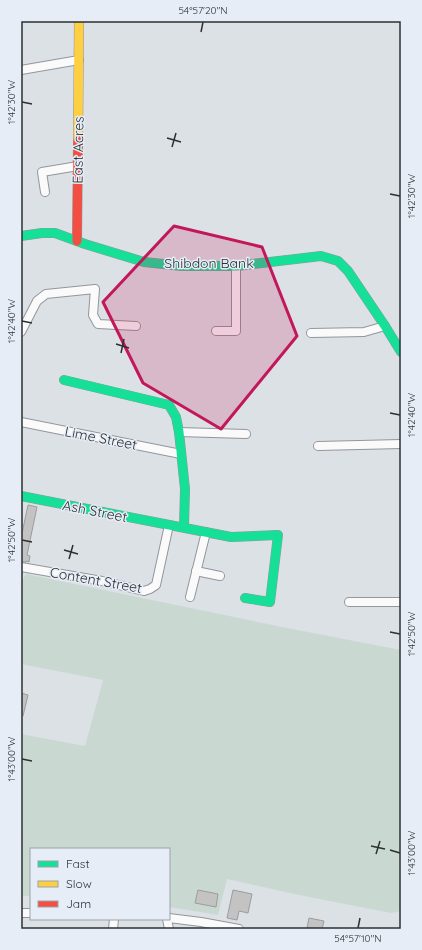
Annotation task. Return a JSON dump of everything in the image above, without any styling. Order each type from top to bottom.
[{"type":"street","name":"East Acres","points":[[77,241],[79,21]]},
{"type":"street","points":[[21,70],[79,60]]},
{"type":"street","points":[[45,192],[42,172],[78,166]]},
{"type":"street","name":"Shibdon Bank","points":[[21,236],[55,233],[144,262],[182,266],[236,266],[321,256],[338,261],[348,271],[386,326],[401,352]]},
{"type":"street","points":[[216,331],[236,331],[236,266]]},
{"type":"street","points":[[21,332],[37,301],[46,294],[96,289],[93,315],[98,324],[136,326]]},
{"type":"street","points":[[311,333],[364,332],[386,326]]},
{"type":"street","points":[[64,380],[169,405],[176,417],[179,432],[185,489],[184,527]]},
{"type":"street","name":"Lime Street","points":[[21,422],[181,454]]},
{"type":"street","points":[[179,432],[246,434]]},
{"type":"street","points":[[318,446],[401,444]]},
{"type":"street","name":"Ash Street","points":[[21,496],[231,537],[278,535],[270,602],[244,598]]},
{"type":"street","name":"Content Street","points":[[21,567],[102,581],[144,591],[156,585],[169,525]]},
{"type":"street","points":[[190,597],[206,532]]},
{"type":"street","points":[[196,571],[220,576]]},
{"type":"street","points":[[349,602],[401,602]]},
{"type":"street","points":[[170,918],[239,929]]},
{"type":"highlighted area","points":[[174,226],[262,247],[297,336],[221,429],[143,383],[103,302]]},
{"type":"shaded area","points":[[26,574],[401,650],[401,911],[391,913],[227,879],[218,915],[170,907],[170,848],[30,848],[30,896],[21,896],[21,734],[85,746],[103,680],[21,664],[21,583]]},
{"type":"building","points":[[28,505],[37,507],[27,555],[30,556],[29,562],[21,562],[21,538]]},
{"type":"building","points":[[21,693],[28,695],[23,716],[21,716]]},
{"type":"building","points":[[198,890],[218,894],[216,907],[195,903]]},
{"type":"building","points":[[233,890],[252,894],[248,913],[239,911],[237,920],[227,918]]},
{"type":"building","points":[[309,918],[324,921],[322,929],[307,928]]},
{"type":"traffic: fast","points":[[21,236],[55,233],[144,262],[182,266],[236,266],[321,256],[338,261],[348,271],[401,352]]},
{"type":"traffic: fast","points":[[64,380],[169,405],[176,417],[179,432],[185,489],[184,527]]},
{"type":"traffic: fast","points":[[21,496],[231,537],[278,535],[270,602],[245,598]]},
{"type":"traffic: slow","points":[[78,140],[79,21]]},
{"type":"traffic: jam","points":[[77,241],[78,140]]}]
